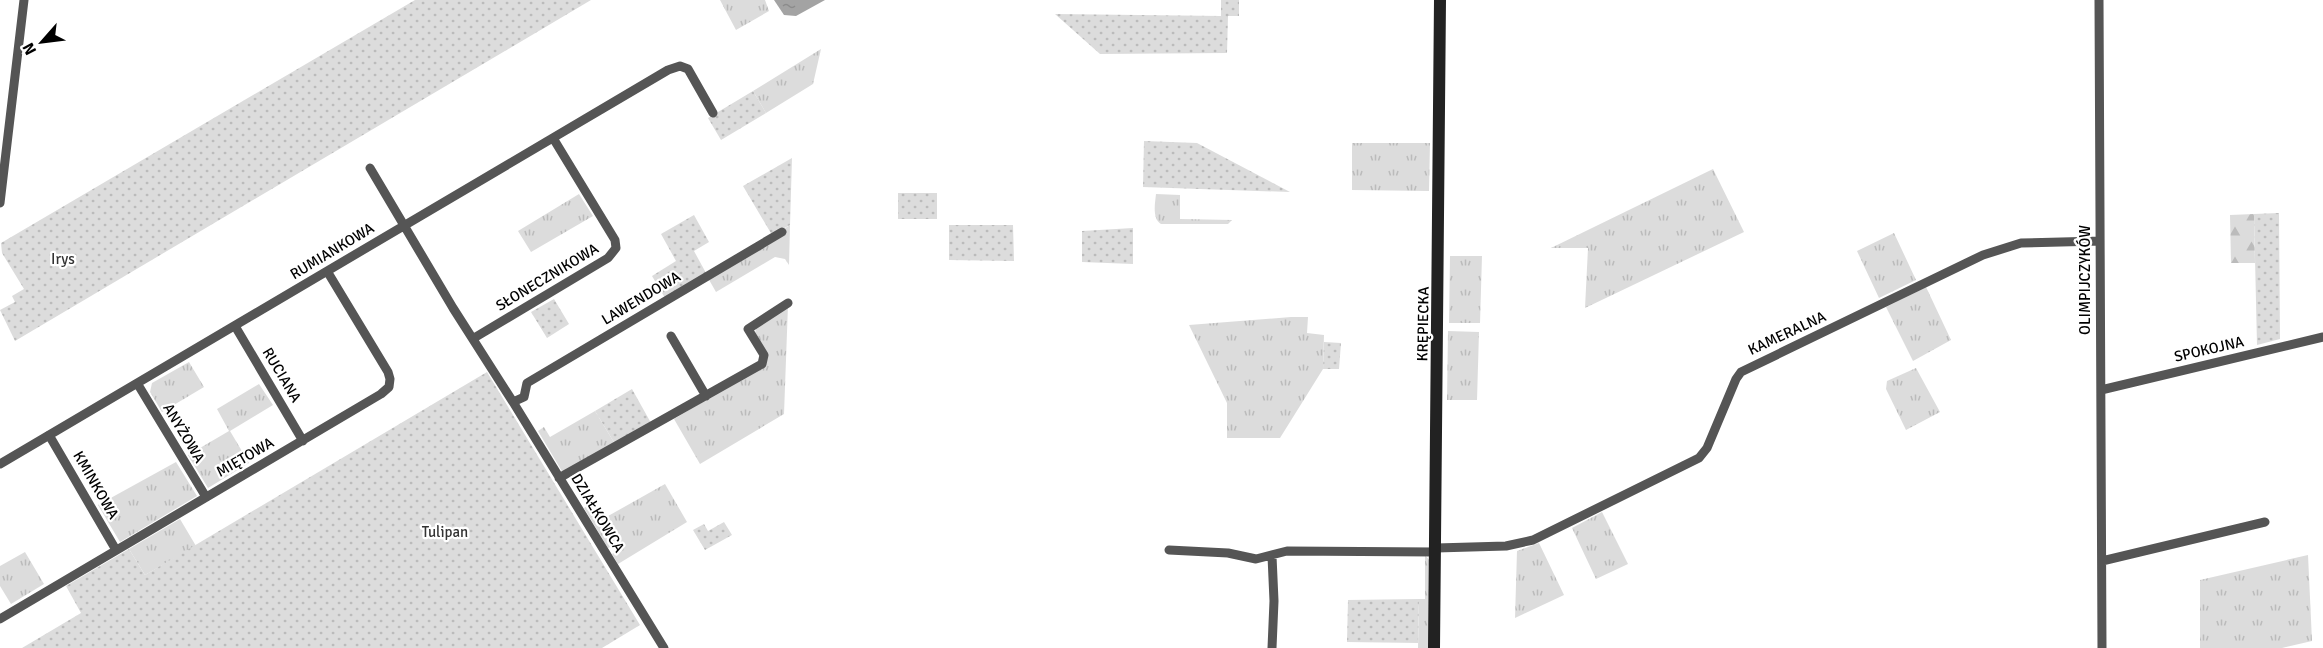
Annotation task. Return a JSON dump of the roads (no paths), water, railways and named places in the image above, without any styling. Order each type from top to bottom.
[{"type":"street","points":[[0,203],[24,0]]},
{"type":"street","name":"KRĘPIECKA","points":[[1434,648],[1440,0]]},
{"type":"street","name":"OLIMPIJCZYKÓW","points":[[2099,0],[2102,648]]},
{"type":"street","name":"RUMIANKOWA","points":[[0,464],[668,70],[680,66],[688,69],[713,113]]},
{"type":"street","name":"SŁONECZNIKOWA","points":[[474,338],[608,258],[616,248],[615,240],[553,138]]},
{"type":"street","points":[[370,168],[453,308],[474,338]]},
{"type":"street","name":"LAWENDOWA","points":[[513,402],[524,397],[527,383],[782,232]]},
{"type":"street","name":"KAMERALNA","points":[[1169,550],[1228,553],[1256,559],[1287,551],[1435,550],[1506,546],[1533,540],[1674,472],[1704,453],[1741,372],[1983,255],[2021,243],[2100,241]]},
{"type":"street","name":"MIĘTOWA","points":[[0,619],[381,394],[391,383],[388,372],[327,271]]},
{"type":"street","points":[[559,478],[762,364],[764,355],[748,329],[788,303]]},
{"type":"street","name":"RUCIANA","points":[[235,326],[303,441]]},
{"type":"street","points":[[671,336],[706,396]]},
{"type":"street","name":"SPOKOJNA","points":[[2101,390],[2323,337]]},
{"type":"street","name":"DZIAŁKOWCA","points":[[474,338],[664,648]]},
{"type":"street","name":"ANYŻOWA","points":[[137,383],[206,497]]},
{"type":"street","name":"KMINKOWA","points":[[49,435],[116,550]]},
{"type":"street","points":[[2102,561],[2265,522]]},
{"type":"street","points":[[1272,556],[1274,601],[1272,648]]},
{"type":"water","points":[[774,0],[825,0],[796,16],[784,15]]},
{"type":"park label","name":"Irys","points":[[63,259]]},
{"type":"park label","name":"Tulipan","points":[[445,532]]}]
